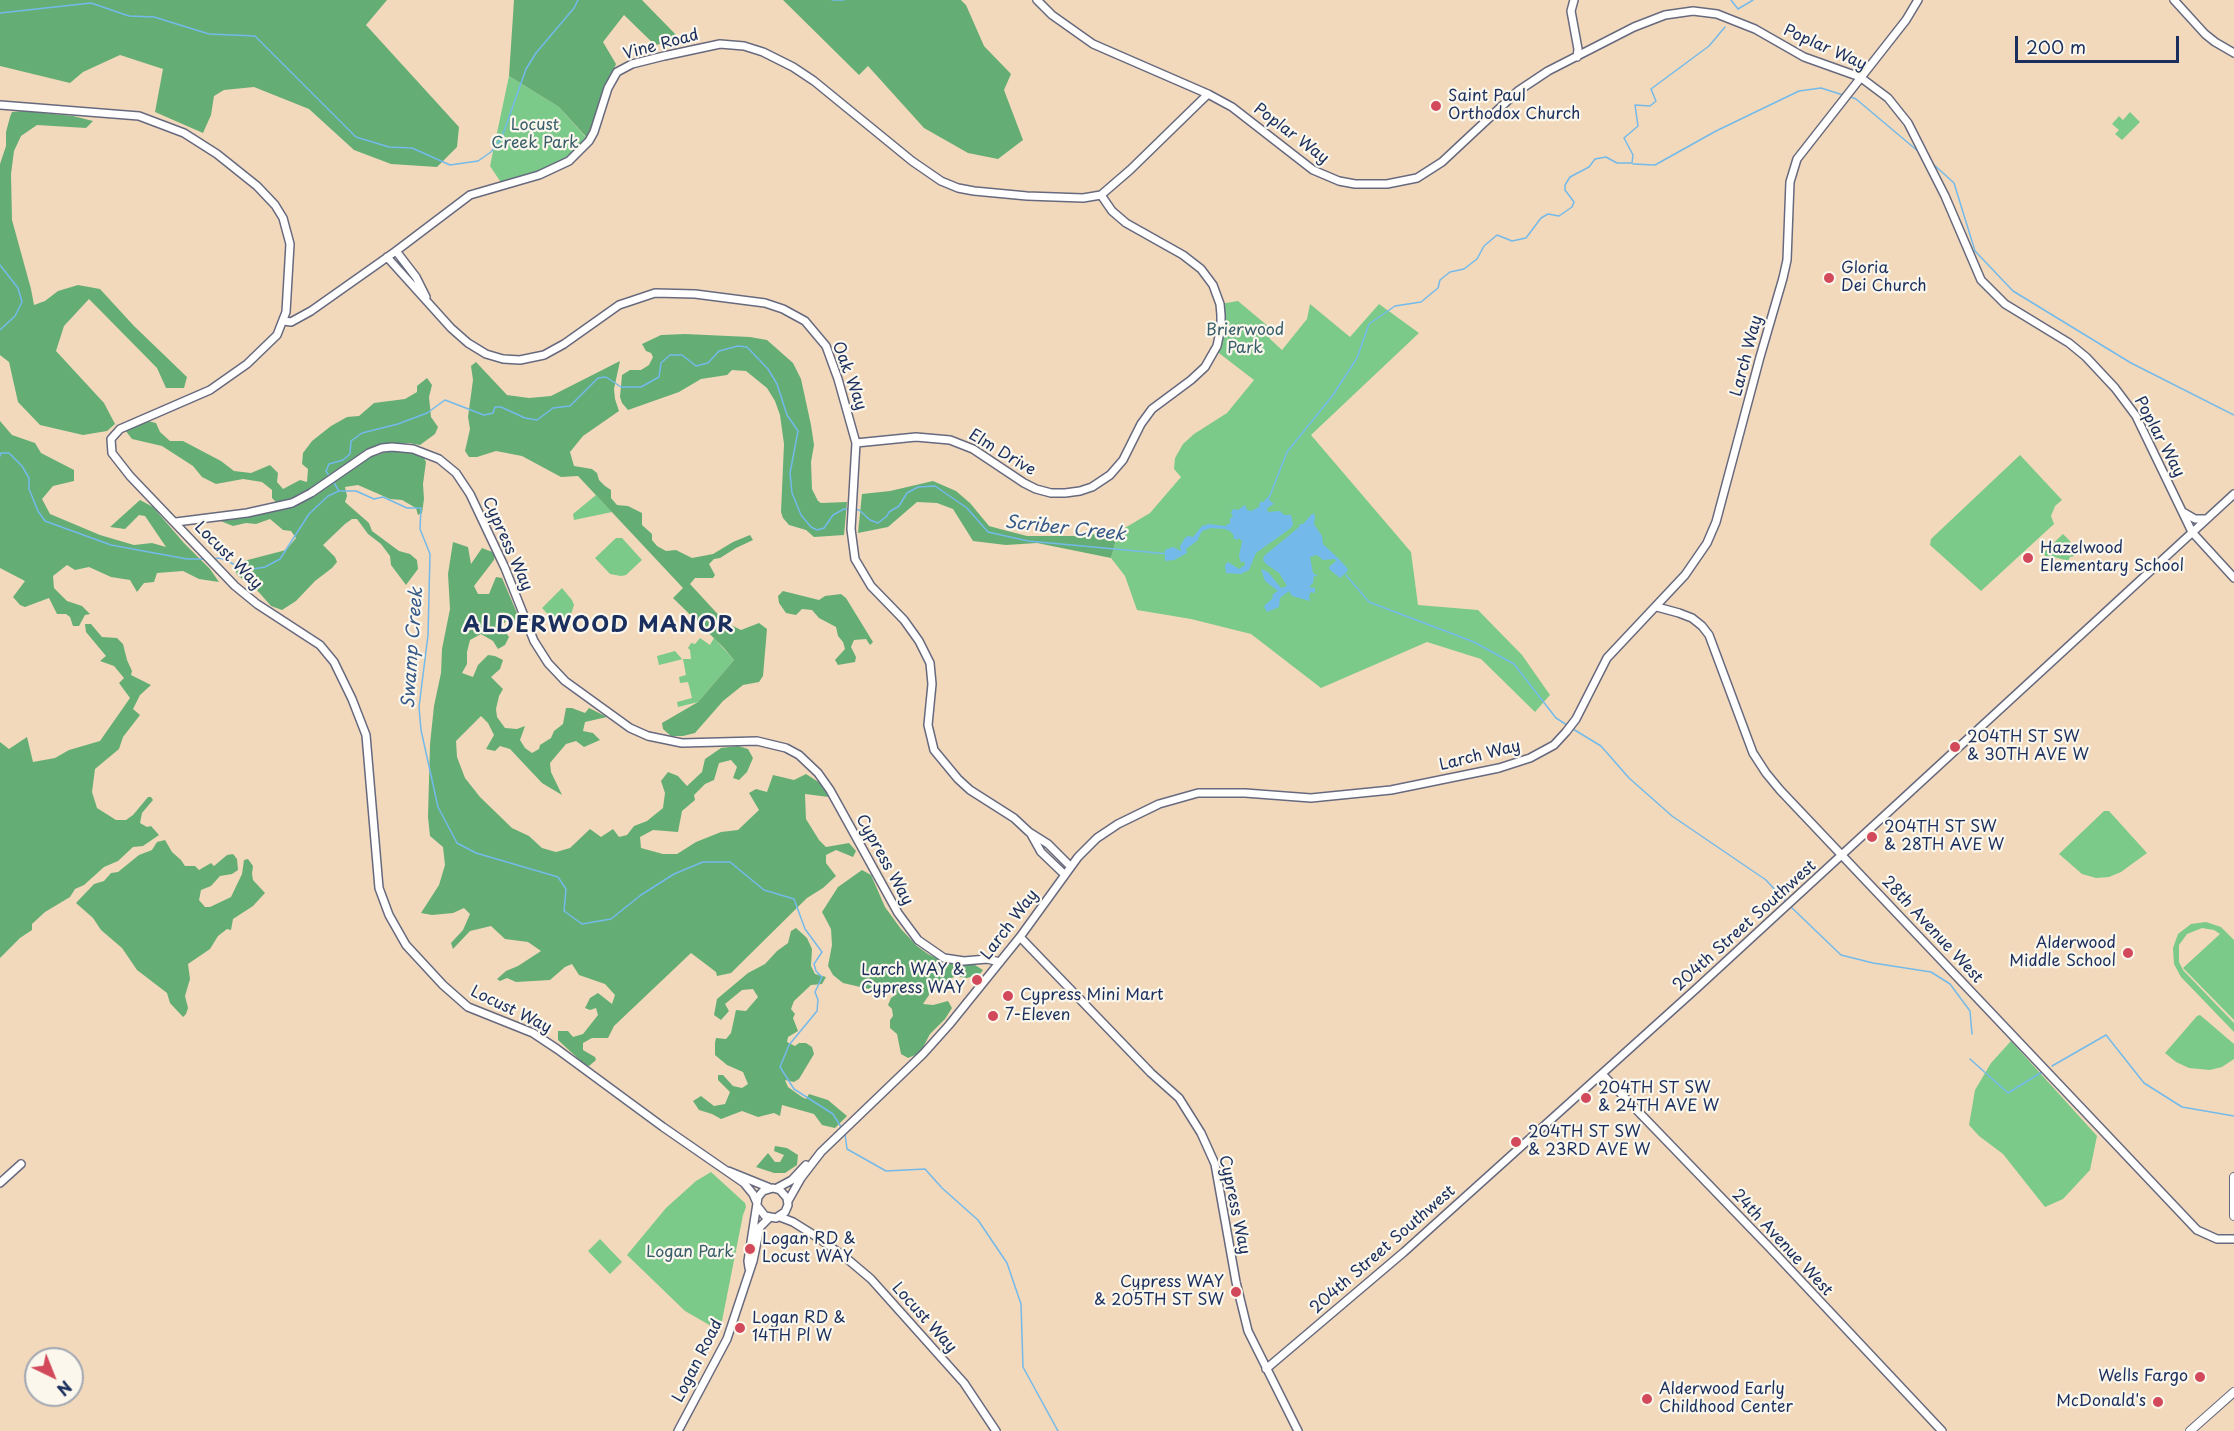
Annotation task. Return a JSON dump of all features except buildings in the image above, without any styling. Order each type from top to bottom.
[{"type":"main road","points":[[2234,1177],[2234,1216]]},
{"type":"main road","points":[[2190,1431],[2234,1392]]},
{"type":"street","name":"Poplar Way","points":[[1037,0],[1052,15],[1093,44],[1208,94],[1246,116],[1304,164],[1322,175],[1355,184],[1387,184],[1417,178],[1442,162],[1518,91],[1548,70],[1651,19],[1681,12],[1705,11],[1736,20],[1804,57],[1860,77],[1888,98],[1908,123],[1945,196],[1981,280],[2005,304],[2069,343],[2086,357],[2115,388],[2136,416],[2192,532],[2234,578]]},
{"type":"street","points":[[1574,0],[1571,11],[1578,49],[1577,57]]},
{"type":"street","name":"Larch Way","points":[[788,1203],[801,1178],[821,1152],[923,1054],[1000,962],[1070,866],[1097,838],[1119,824],[1159,804],[1188,795],[1213,792],[1311,798],[1391,790],[1499,768],[1530,758],[1554,744],[1566,732],[1576,718],[1607,658],[1657,607],[1699,557],[1716,522],[1783,278],[1790,182],[1797,159],[1906,20],[1918,0]]},
{"type":"street","points":[[2174,0],[2205,34],[2234,53]]},
{"type":"street","name":"Vine Road","points":[[284,321],[296,320],[311,311],[470,195],[538,175],[569,161],[589,141],[612,79],[624,67],[720,44],[753,49],[793,67],[823,88],[912,161],[941,181],[958,188],[1027,196],[1083,198],[1101,195]]},
{"type":"street","points":[[1101,195],[1130,171],[1208,94]]},
{"type":"street","points":[[0,105],[139,116],[184,134],[217,154],[266,195],[283,218],[290,244],[284,321]]},
{"type":"street","name":"Elm Drive","points":[[856,443],[916,437],[950,440],[973,449],[1024,483],[1051,493],[1065,494],[1080,491],[1110,476],[1123,460],[1152,409],[1205,367],[1218,342],[1221,315],[1216,293],[1201,269],[1183,255],[1126,223],[1112,211],[1101,195]]},
{"type":"street","name":"Oak Way","points":[[396,251],[416,277],[428,302]]},
{"type":"street","name":"Oak Way","points":[[387,257],[451,328],[471,345],[494,357],[511,360],[535,358],[554,350],[619,305],[655,293],[695,294],[765,303],[783,309],[805,321],[826,346],[849,413],[856,443],[852,545],[859,568],[871,586],[904,620],[927,653],[932,684],[928,725],[934,750],[970,790],[1007,812],[1029,832]]},
{"type":"street","name":"Locust Way","points":[[284,321],[273,340],[229,378],[197,397],[125,427],[111,439],[112,453],[221,570],[257,604],[320,645],[334,662],[366,735],[379,888],[389,915],[406,945],[443,985],[468,1007],[533,1034],[557,1048],[681,1140],[744,1183],[758,1205]]},
{"type":"street","name":"Cypress Way","points":[[176,522],[283,506],[298,500],[369,453],[392,447],[423,452],[448,466],[464,483],[505,568],[534,641],[548,663],[565,681],[630,728],[648,736],[682,743],[757,741],[786,748],[799,755],[818,773],[830,790],[898,913],[918,940],[944,958],[964,961],[987,959],[1000,962]]},
{"type":"street","name":"204th Street Southwest","points":[[1266,1369],[1404,1252],[1602,1074],[1843,856],[2234,494]]},
{"type":"street","points":[[2182,512],[2195,519],[2208,518]]},
{"type":"street","name":"28th Avenue West","points":[[1657,607],[1679,613],[1702,626],[1709,635],[1758,762],[1777,786],[2198,1230],[2217,1239],[2234,1239]]},
{"type":"street","points":[[1029,832],[1048,844],[1070,866]]},
{"type":"street","points":[[1029,832],[1041,852],[1064,874]]},
{"type":"street","name":"Cypress Way","points":[[1020,937],[1151,1073],[1179,1098],[1201,1133],[1215,1164],[1236,1282],[1248,1331],[1298,1431]]},
{"type":"street","name":"24th Avenue West","points":[[1602,1074],[1769,1246],[1942,1431]]},
{"type":"street","name":"Larch Way","points":[[773,1188],[792,1180],[813,1157],[821,1152]]},
{"type":"street","points":[[0,1183],[21,1164]]},
{"type":"street","name":"Locust Way","points":[[726,1170],[773,1188]]},
{"type":"street","points":[[773,1188],[783,1192],[788,1203],[785,1212],[780,1217],[769,1218],[763,1214],[758,1205],[760,1194],[773,1188]]},
{"type":"street","name":"Locust Way","points":[[788,1203],[794,1217],[817,1238]]},
{"type":"street","name":"Logan Road","points":[[749,1268],[755,1212],[758,1205]]},
{"type":"street","name":"Locust Way","points":[[780,1217],[793,1222],[845,1257],[871,1279],[964,1383],[996,1431]]},
{"type":"street","name":"Logan Road","points":[[678,1431],[727,1339],[753,1261],[760,1227],[769,1218]]},
{"type":"green space","points":[[0,0],[387,0],[366,25],[459,127],[457,147],[437,167],[391,164],[354,150],[309,109],[254,87],[224,90],[214,96],[211,115],[203,133],[155,112],[163,69],[120,55],[83,72],[70,83],[0,66]]},
{"type":"green space","points":[[514,0],[642,0],[681,40],[655,45],[624,15],[603,42],[616,64],[587,138],[559,107],[509,76]]},
{"type":"green space","points":[[783,0],[961,0],[966,5],[984,46],[1011,74],[1004,90],[1023,140],[998,159],[968,153],[924,128],[868,66],[859,75]]},
{"type":"green space","name":"Locust Creek Park","points":[[509,76],[559,107],[589,141],[558,167],[502,184],[490,166]]},
{"type":"green space","points":[[12,112],[73,116],[93,121],[86,128],[37,125],[21,136],[14,151],[11,174],[12,220],[34,305],[45,301],[58,291],[78,285],[100,289],[134,326],[187,377],[184,388],[166,388],[157,368],[89,299],[64,326],[56,351],[104,403],[115,424],[107,431],[83,435],[40,425],[18,402],[9,362],[0,355],[0,164]]},
{"type":"green space","points":[[2130,112],[2140,122],[2122,140],[2115,134],[2119,130],[2112,124],[2119,116],[2123,120]]},
{"type":"green space","name":"Brierwood Park","points":[[1238,301],[1269,327],[1270,339],[1282,350],[1307,319],[1310,304],[1350,337],[1379,304],[1419,333],[1311,435],[1411,552],[1418,605],[1478,610],[1522,655],[1550,695],[1535,712],[1481,659],[1427,642],[1321,688],[1251,634],[1191,619],[1137,610],[1125,576],[1111,558],[1118,532],[1150,513],[1181,477],[1174,469],[1175,458],[1183,444],[1194,434],[1227,413],[1254,380],[1215,350],[1218,342],[1220,304]]},
{"type":"green space","points":[[685,334],[767,340],[793,363],[801,379],[811,425],[814,445],[811,462],[812,489],[821,503],[847,502],[844,535],[814,537],[806,530],[789,525],[783,518],[781,512],[784,444],[780,415],[767,388],[746,371],[732,370],[727,375],[701,379],[679,392],[628,410],[622,403],[620,397],[622,375],[630,370],[641,370],[649,365],[653,357],[642,344],[661,335]]},
{"type":"green space","points":[[620,361],[614,389],[619,411],[583,436],[570,452],[574,466],[592,469],[597,473],[599,480],[611,490],[611,498],[617,505],[628,506],[642,513],[642,525],[652,534],[652,540],[657,546],[666,551],[676,550],[692,558],[713,554],[750,535],[753,540],[714,559],[709,564],[715,575],[713,578],[695,578],[690,584],[725,622],[741,630],[759,623],[767,629],[763,676],[759,682],[743,685],[723,701],[695,733],[683,736],[671,736],[663,729],[662,723],[698,702],[734,660],[673,598],[683,588],[578,476],[561,477],[522,456],[496,451],[469,457],[465,451],[470,429],[468,417],[473,380],[471,366],[476,362],[507,395],[529,398],[551,396]]},
{"type":"green space","points":[[427,378],[432,385],[429,397],[431,417],[438,427],[435,434],[420,445],[409,443],[379,446],[313,489],[291,500],[276,502],[272,498],[272,490],[262,482],[243,479],[216,484],[202,477],[193,466],[162,446],[132,439],[125,430],[144,420],[156,423],[160,432],[170,441],[183,441],[221,461],[234,471],[251,473],[270,465],[278,473],[277,482],[283,489],[300,480],[307,482],[308,469],[302,464],[303,453],[312,441],[331,426],[347,417],[359,416],[374,403],[405,399],[417,392],[417,386]]},
{"type":"green space","points":[[0,421],[12,435],[35,443],[41,453],[74,470],[74,481],[53,486],[42,499],[50,514],[100,535],[134,545],[152,543],[166,547],[145,516],[139,515],[125,529],[110,527],[140,500],[153,507],[210,569],[219,582],[199,579],[183,571],[157,573],[154,582],[144,583],[137,592],[130,580],[111,577],[89,567],[75,570],[67,565],[53,576],[54,588],[67,601],[82,606],[90,614],[85,615],[79,626],[73,626],[70,617],[66,614],[57,614],[49,598],[25,607],[20,605],[13,597],[25,581],[0,568]]},
{"type":"green space","points":[[403,449],[423,456],[426,462],[422,513],[418,515],[416,508],[402,500],[390,499],[358,485],[345,487],[347,496],[345,502],[369,523],[372,531],[399,551],[410,554],[417,560],[418,569],[406,585],[391,565],[390,556],[357,519],[352,519],[345,524],[323,545],[337,562],[296,601],[282,610],[271,606],[256,589],[237,575],[235,567],[240,562],[286,550],[296,538],[291,531],[283,530],[270,519],[256,524],[246,523],[233,526],[218,520],[259,515],[274,510],[365,459],[392,450]]},
{"type":"green space","points":[[2020,455],[2062,500],[2055,506],[2051,516],[2054,524],[1981,591],[1930,545],[1931,539]]},
{"type":"green space","points":[[933,481],[956,491],[970,503],[989,526],[1027,536],[1073,536],[1118,532],[1111,558],[1037,543],[1006,545],[973,541],[953,509],[937,503],[917,502],[888,527],[858,533],[862,494],[890,491]]},
{"type":"green space","points":[[596,495],[612,512],[574,520],[573,514]]},
{"type":"green space","points":[[2063,534],[2070,541],[2074,556],[2068,561],[2051,556],[2046,557],[2043,553]]},
{"type":"green space","points":[[616,538],[622,538],[642,560],[626,575],[621,576],[610,574],[595,558]]},
{"type":"green space","points":[[453,542],[468,547],[471,564],[482,548],[495,553],[494,560],[474,586],[478,594],[489,594],[496,577],[502,578],[523,627],[520,629],[509,618],[501,626],[509,637],[505,645],[498,649],[493,641],[481,634],[470,640],[467,664],[462,673],[473,677],[478,665],[488,655],[503,660],[500,669],[491,677],[503,689],[496,709],[497,717],[505,728],[517,729],[525,726],[520,740],[532,753],[551,738],[554,731],[563,724],[566,708],[585,713],[589,708],[607,717],[585,722],[583,731],[593,733],[600,740],[584,747],[576,741],[566,744],[550,763],[551,772],[562,795],[542,783],[510,749],[500,746],[495,751],[486,749],[494,735],[488,723],[481,716],[456,741],[457,757],[465,778],[480,797],[512,828],[529,836],[542,848],[556,852],[570,848],[590,829],[601,837],[613,829],[619,837],[627,835],[634,826],[647,821],[663,808],[665,793],[661,781],[668,772],[678,776],[687,786],[702,772],[705,759],[721,748],[738,746],[748,749],[753,758],[747,772],[739,780],[733,778],[737,767],[731,760],[719,763],[714,780],[705,784],[694,795],[695,800],[682,811],[678,832],[653,830],[640,837],[641,848],[663,854],[677,854],[696,842],[721,832],[738,830],[759,810],[749,793],[756,789],[767,792],[773,775],[794,780],[806,774],[820,783],[829,797],[805,794],[806,819],[819,840],[826,847],[849,843],[856,851],[853,857],[836,850],[826,855],[826,863],[836,876],[807,898],[731,973],[717,976],[716,972],[691,953],[614,1026],[608,1038],[592,1038],[583,1043],[583,1050],[596,1060],[589,1066],[558,1040],[558,1031],[568,1031],[573,1037],[583,1034],[598,1015],[596,1008],[590,1010],[585,1008],[590,998],[598,993],[612,1004],[615,995],[605,984],[579,975],[572,964],[550,980],[516,982],[507,978],[500,981],[497,979],[506,971],[541,951],[528,942],[505,939],[491,926],[470,931],[453,949],[451,943],[463,930],[470,914],[464,908],[453,913],[432,915],[421,913],[439,885],[445,865],[443,847],[430,836],[428,817],[430,744],[434,706],[441,673],[442,649],[450,609],[448,574]]},
{"type":"green space","points":[[562,588],[574,605],[570,617],[560,627],[542,608]]},
{"type":"green space","points":[[783,591],[819,600],[825,596],[841,594],[846,598],[873,642],[870,645],[866,639],[854,640],[851,647],[856,657],[855,662],[838,665],[835,660],[845,649],[836,627],[819,618],[812,610],[802,609],[796,615],[786,613],[779,603],[778,596]]},
{"type":"green space","points":[[85,624],[91,624],[102,637],[117,638],[123,644],[132,671],[131,675],[151,685],[140,695],[133,709],[140,715],[123,737],[119,749],[95,769],[92,792],[97,808],[116,820],[126,820],[148,797],[151,797],[153,800],[142,813],[140,823],[147,827],[151,826],[159,835],[143,846],[133,847],[118,861],[104,867],[84,885],[75,889],[70,897],[45,912],[32,924],[32,930],[20,938],[0,958],[0,742],[9,749],[27,737],[33,762],[55,758],[69,750],[100,741],[130,698],[119,683],[124,678],[114,666],[100,661],[106,656],[86,632]]},
{"type":"green space","points":[[700,638],[710,645],[714,638],[734,660],[698,702],[678,707],[677,702],[692,698],[688,682],[680,683],[679,677],[686,675],[683,659],[691,659],[688,648],[691,643],[695,644]]},
{"type":"green space","points":[[675,651],[683,659],[659,665],[657,656]]},
{"type":"green space","points":[[2104,811],[2109,811],[2147,853],[2121,872],[2109,877],[2096,878],[2082,874],[2059,854]]},
{"type":"green space","points":[[165,840],[185,866],[195,866],[199,870],[211,863],[214,866],[227,855],[233,854],[237,859],[238,870],[232,874],[220,876],[211,886],[201,890],[199,900],[205,907],[231,897],[242,874],[244,860],[248,859],[253,866],[253,880],[265,893],[253,906],[233,919],[231,930],[227,929],[218,936],[210,949],[188,964],[190,979],[185,996],[188,1008],[183,1017],[170,1003],[167,993],[137,970],[122,948],[101,930],[93,918],[76,903],[94,884],[104,881],[111,873],[118,872],[139,855],[152,850],[157,842]]},
{"type":"green space","points":[[862,870],[871,875],[885,907],[917,946],[944,962],[975,965],[983,970],[980,974],[967,978],[955,976],[931,992],[923,1004],[933,1005],[948,1001],[952,1008],[930,1034],[920,1053],[908,1058],[901,1054],[897,1034],[890,1028],[890,1020],[893,1016],[892,1009],[888,1005],[891,998],[897,994],[894,989],[888,986],[874,993],[869,989],[843,983],[833,975],[828,966],[832,945],[831,929],[822,912],[838,887]]},
{"type":"green space","points":[[2206,922],[2221,927],[2234,940],[2234,1020],[2183,968],[2220,934],[2214,930],[2202,928],[2187,934],[2179,945],[2179,962],[2183,970],[2234,1023],[2234,1032],[2181,977],[2174,964],[2173,948],[2178,934],[2191,924]]},
{"type":"green space","points":[[796,928],[807,938],[812,949],[811,966],[815,974],[826,977],[822,984],[811,985],[794,1001],[791,1009],[795,1014],[793,1018],[798,1031],[788,1037],[787,1042],[795,1046],[799,1043],[806,1043],[812,1047],[814,1054],[799,1079],[794,1082],[785,1080],[788,1087],[802,1097],[806,1099],[809,1094],[828,1100],[847,1116],[835,1128],[822,1125],[814,1114],[782,1105],[780,1116],[774,1113],[758,1117],[742,1111],[721,1119],[699,1110],[693,1101],[701,1096],[714,1106],[725,1104],[730,1092],[718,1080],[718,1075],[723,1075],[733,1086],[742,1088],[748,1084],[743,1072],[727,1065],[715,1055],[715,1043],[716,1038],[726,1039],[731,1033],[736,1010],[746,1011],[758,997],[753,989],[742,990],[725,1004],[729,1011],[721,1020],[714,1015],[717,999],[748,973],[765,964],[788,943],[791,931]]},
{"type":"green space","points":[[2200,1015],[2234,1044],[2234,1059],[2222,1067],[2210,1070],[2189,1068],[2176,1062],[2165,1053]]},
{"type":"green space","points":[[2011,1041],[2097,1136],[2090,1170],[2063,1199],[2045,1207],[2003,1154],[1979,1136],[1969,1125],[1975,1090],[1991,1063]]},
{"type":"green space","points":[[775,1146],[787,1148],[798,1155],[797,1165],[785,1173],[774,1173],[756,1167],[768,1153],[775,1162],[780,1162],[784,1155],[774,1151]]},
{"type":"green space","name":"Logan Park","points":[[711,1172],[745,1203],[746,1207],[720,1331],[685,1311],[627,1255],[666,1208],[696,1181]]},
{"type":"green space","points":[[600,1239],[622,1262],[610,1274],[588,1251]]},
{"type":"water","points":[[1269,496],[1269,500],[1274,504],[1267,508],[1268,512],[1280,511],[1284,515],[1291,515],[1293,524],[1291,528],[1256,553],[1249,570],[1241,574],[1226,573],[1225,565],[1228,562],[1239,569],[1245,565],[1244,561],[1241,563],[1239,556],[1242,541],[1239,538],[1237,540],[1233,538],[1230,531],[1225,529],[1211,528],[1202,531],[1197,541],[1186,549],[1187,553],[1174,560],[1165,561],[1165,550],[1173,547],[1181,551],[1180,546],[1185,538],[1193,537],[1202,526],[1209,524],[1225,526],[1233,517],[1231,513],[1233,509],[1238,510],[1245,505],[1247,510],[1251,511],[1259,507],[1260,502]]},
{"type":"water","points":[[1313,513],[1314,524],[1322,536],[1323,544],[1348,569],[1347,572],[1340,578],[1329,569],[1336,561],[1335,559],[1323,560],[1317,555],[1310,557],[1313,573],[1318,576],[1314,576],[1313,583],[1309,587],[1315,588],[1315,593],[1311,592],[1309,596],[1310,601],[1292,596],[1289,591],[1280,598],[1279,607],[1267,612],[1264,606],[1278,591],[1265,581],[1261,569],[1268,572],[1281,588],[1287,586],[1279,573],[1266,564],[1263,560],[1264,556]]},
{"type":"waterway","points":[[0,13],[91,3],[129,16],[154,17],[209,34],[255,36],[356,137],[389,147],[412,148],[450,165],[478,161],[491,152],[502,137],[526,69],[578,0]]},
{"type":"waterway","points":[[832,0],[844,0]]},
{"type":"waterway","name":"Scriber Creek","points":[[1731,0],[1738,9],[1753,0]]},
{"type":"waterway","name":"Scriber Creek","points":[[1269,498],[1287,452],[1333,395],[1357,358],[1369,324],[1395,306],[1421,302],[1438,288],[1440,280],[1450,272],[1464,269],[1477,259],[1484,246],[1497,235],[1512,241],[1526,238],[1541,218],[1548,214],[1559,216],[1572,207],[1574,202],[1565,190],[1565,185],[1570,177],[1589,167],[1595,159],[1606,157],[1617,163],[1632,163],[1633,155],[1624,138],[1638,126],[1635,105],[1650,106],[1656,101],[1651,89],[1709,46],[1725,27]]},
{"type":"waterway","points":[[1633,164],[1655,165],[1716,131],[1799,91],[1821,88],[1843,95]]},
{"type":"waterway","points":[[1851,97],[1919,152]]},
{"type":"waterway","points":[[1932,163],[1954,183],[1975,251],[2013,291],[2131,363],[2234,415]]},
{"type":"waterway","name":"Swamp Creek","points":[[0,265],[18,288],[22,302],[15,316],[0,330]]},
{"type":"waterway","name":"Scriber Creek","points":[[330,477],[326,471],[329,464],[343,460],[350,454],[351,441],[362,433],[398,424],[427,413],[445,400],[484,415],[493,413],[495,407],[501,407],[525,418],[537,420],[553,408],[570,406],[598,378],[606,377],[621,387],[641,387],[659,377],[661,363],[670,355],[682,355],[696,366],[708,363],[719,351],[738,346],[747,347],[768,369],[777,384],[787,415],[798,431],[790,473],[792,493],[801,515],[811,527],[817,530],[824,528],[833,515],[849,509]]},
{"type":"waterway","name":"Swamp Creek","points":[[0,456],[1,453],[9,453],[22,466],[29,478],[29,489],[38,511],[45,521],[111,545],[187,559],[204,559]]},
{"type":"waterway","name":"Scriber Creek","points":[[333,481],[339,491]]},
{"type":"waterway","name":"Scriber Creek","points":[[854,509],[878,523],[899,506],[907,493],[918,487],[935,486],[967,508],[988,532],[1028,541],[1169,554]]},
{"type":"waterway","name":"Swamp Creek","points":[[212,559],[220,558],[247,570],[265,567],[280,559],[309,514],[328,496],[339,491],[356,491],[374,499],[383,497],[407,508],[421,508],[420,529],[430,554],[428,635],[419,707],[421,730],[438,807],[457,843],[476,853],[558,877],[566,889],[564,911],[582,924],[611,919],[641,895],[674,874],[703,862],[730,862],[764,890],[794,899],[805,929],[822,952],[814,964],[816,971],[822,977],[815,992],[818,1000],[817,1011],[789,1045],[780,1067],[794,1089],[833,1114],[841,1127]]},
{"type":"waterway","points":[[1346,575],[1369,602],[1474,642],[1514,664],[1556,718],[1567,725]]},
{"type":"waterway","points":[[1573,729],[1601,746],[1629,778],[1672,816],[1766,880],[1787,903]]},
{"type":"waterway","points":[[1790,906],[1841,955],[1873,963],[1931,972],[1950,984],[1970,1011],[1972,1034]]},
{"type":"waterway","points":[[2052,1066],[2106,1035],[2144,1083],[2182,1107],[2234,1116]]},
{"type":"waterway","points":[[1970,1059],[2008,1093],[2042,1072]]},
{"type":"waterway","name":"Swamp Creek","points":[[845,1134],[847,1149],[886,1171],[925,1169],[942,1188],[978,1220],[1007,1263],[1021,1304],[1023,1367],[1058,1431]]},
{"type":"place","name":"Saint Paul Orthodox Church","points":[[1436,106]]},
{"type":"place","name":"Gloria Dei Church","points":[[1829,278]]},
{"type":"place","name":"Hazelwood Elementary School","points":[[2028,558]]},
{"type":"place","name":"204TH ST SW & 30TH AVE W","points":[[1955,747]]},
{"type":"place","name":"204TH ST SW & 28TH AVE W","points":[[1872,837]]},
{"type":"place","name":"Alderwood Middle School","points":[[2128,953]]},
{"type":"place","name":"Larch WAY & Cypress WAY","points":[[977,980]]},
{"type":"place","name":"Cypress Mini Mart","points":[[1008,996]]},
{"type":"place","name":"7-Eleven","points":[[993,1016]]},
{"type":"place","name":"204TH ST SW & 24TH AVE W","points":[[1586,1098]]},
{"type":"place","name":"204TH ST SW & 23RD AVE W","points":[[1516,1142]]},
{"type":"place","name":"Logan RD & Locust WAY","points":[[750,1249]]},
{"type":"place","name":"Cypress WAY & 205TH ST SW","points":[[1236,1292]]},
{"type":"place","name":"Logan RD & 14TH Pl W","points":[[740,1328]]},
{"type":"place","name":"Wells Fargo","points":[[2200,1377]]},
{"type":"place","name":"Alderwood Early Childhood Center","points":[[1647,1399]]},
{"type":"place","name":"McDonald's","points":[[2158,1402]]},
{"type":"district","name":"ALDERWOOD MANOR","points":[[599,626]]}]
